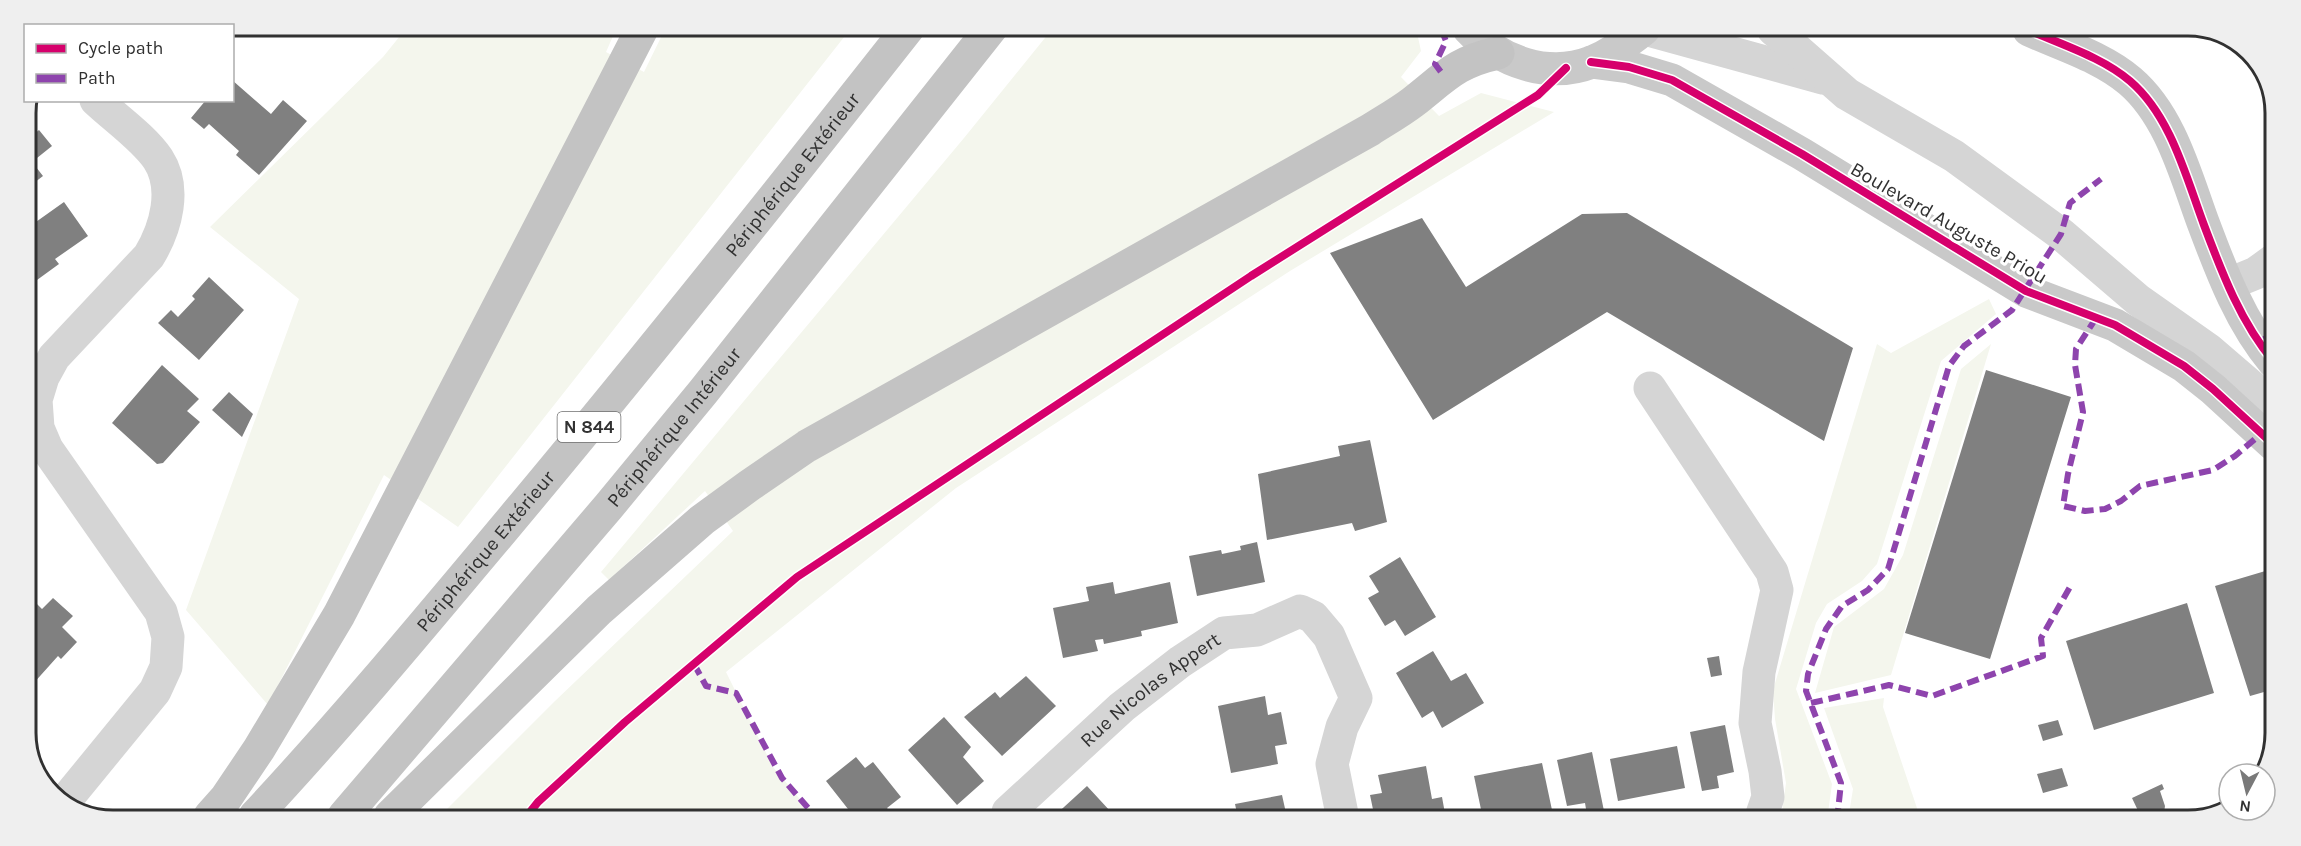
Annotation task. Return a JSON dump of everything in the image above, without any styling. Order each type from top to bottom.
[{"type":"highway","points":[[215,810],[259,749],[339,615],[638,36]]},
{"type":"highway","name":"Périphérique Extérieur","points":[[260,810],[375,682],[727,260],[902,36]]},
{"type":"highway","name":"Périphérique Intérieur","points":[[349,810],[681,418],[985,36]]},
{"type":"highway","points":[[396,810],[599,610],[702,520],[788,459],[828,434],[1370,130],[1412,104],[1456,67],[1498,53]]},
{"type":"main road","points":[[1477,36],[1498,53],[1519,63],[1542,68],[1566,68],[1591,62],[1634,36]]},
{"type":"main road","points":[[2042,36],[2106,65],[2131,82],[2157,114],[2183,162],[2204,226],[2239,311],[2265,352]]},
{"type":"main road","name":"Boulevard Auguste Priou","points":[[1591,62],[1629,67],[1672,81],[1802,154],[2026,291],[2115,326],[2184,366],[2265,437]]},
{"type":"street","points":[[1670,36],[1831,80]]},
{"type":"street","points":[[1781,36],[1847,94],[1954,156],[2061,234],[2138,300],[2209,350],[2265,398]]},
{"type":"street","points":[[69,796],[155,691],[166,667],[168,637],[161,612],[47,449],[38,428],[36,400],[43,377],[54,357],[149,256],[165,223],[168,195],[166,175],[158,159],[147,146],[98,102]]},
{"type":"street","points":[[2229,284],[2256,273],[2265,266]]},
{"type":"street","points":[[1650,388],[1772,572],[1777,590],[1758,682],[1755,723],[1768,797],[1763,810]]},
{"type":"street","name":"Rue Nicolas Appert","points":[[1010,810],[1122,707],[1180,662],[1224,633],[1257,630],[1299,611],[1313,617],[1329,636],[1356,698],[1342,727],[1332,764],[1341,810]]},
{"type":"shaded area","points":[[400,36],[613,36],[606,52],[644,72],[662,36],[845,36],[458,527],[384,475],[268,705],[186,610],[299,299],[210,227],[383,57]]},
{"type":"shaded area","points":[[1047,36],[1418,36],[1421,51],[1401,77],[1439,116],[1481,93],[1554,112],[1290,271],[956,488],[726,672],[773,767],[809,810],[446,810],[555,701],[733,531],[705,491],[609,580],[601,572]]},
{"type":"shaded area","points":[[1989,299],[1996,314],[1941,361],[1877,564],[1862,581],[1827,604],[1816,623],[1796,689],[1832,784],[1828,810],[1782,810],[1786,783],[1775,719],[1773,690],[1877,344],[1891,353]]},
{"type":"shaded area","points":[[1991,344],[1891,675],[1815,693],[1834,627],[1884,589],[1903,555],[1961,369]]},
{"type":"shaded area","points":[[1884,698],[1883,707],[1918,810],[1850,810],[1853,789],[1824,708]]},
{"type":"building","points":[[234,82],[271,114],[283,100],[307,121],[259,175],[236,155],[239,151],[209,124],[204,129],[191,118],[204,102],[234,102]]},
{"type":"building","points":[[39,130],[52,146],[36,159],[36,132]]},
{"type":"building","points":[[36,167],[43,176],[36,181]]},
{"type":"building","points":[[64,202],[88,236],[55,259],[59,264],[36,281],[36,222]]},
{"type":"building","points":[[1627,213],[1853,348],[1824,441],[1607,312],[1433,420],[1330,253],[1422,218],[1466,287],[1582,214]]},
{"type":"building","points":[[209,277],[244,310],[199,360],[158,323],[171,310],[178,317],[195,299],[192,296]]},
{"type":"building","points":[[162,365],[199,399],[187,411],[200,422],[163,463],[157,464],[112,423]]},
{"type":"building","points":[[1986,370],[2071,397],[1990,659],[1905,633]]},
{"type":"building","points":[[229,392],[253,414],[242,437],[212,410]]},
{"type":"building","points":[[1370,440],[1387,522],[1355,531],[1352,523],[1267,540],[1258,474],[1340,456],[1338,446]]},
{"type":"building","points":[[1257,542],[1265,582],[1197,596],[1189,556],[1221,550],[1222,554],[1241,550],[1240,546]]},
{"type":"building","points":[[1400,557],[1436,617],[1405,636],[1395,620],[1385,626],[1368,598],[1379,592],[1369,576]]},
{"type":"building","points":[[2265,571],[2265,692],[2250,696],[2215,586]]},
{"type":"building","points":[[1113,582],[1115,594],[1170,582],[1178,623],[1141,631],[1142,636],[1104,644],[1103,639],[1095,640],[1098,651],[1063,658],[1053,608],[1089,601],[1086,587]]},
{"type":"building","points":[[53,598],[73,616],[62,627],[77,642],[61,659],[58,656],[36,681],[36,603],[42,609]]},
{"type":"building","points":[[2187,603],[2214,693],[2094,730],[2066,641]]},
{"type":"building","points":[[1433,651],[1451,681],[1466,673],[1484,703],[1442,728],[1433,711],[1422,718],[1396,673]]},
{"type":"building","points":[[1719,656],[1722,675],[1711,677],[1707,658]]},
{"type":"building","points":[[1026,676],[1056,706],[1002,756],[964,717],[995,692],[1000,698]]},
{"type":"building","points":[[1265,696],[1268,715],[1281,712],[1287,744],[1275,746],[1278,764],[1231,773],[1218,706]]},
{"type":"building","points":[[944,717],[971,747],[963,757],[984,781],[957,805],[908,750]]},
{"type":"building","points":[[2058,720],[2063,735],[2043,741],[2038,725]]},
{"type":"building","points":[[1725,725],[1734,772],[1717,776],[1719,788],[1702,791],[1690,732]]},
{"type":"building","points":[[1677,746],[1685,788],[1618,801],[1610,759]]},
{"type":"building","points":[[1592,752],[1604,810],[1586,810],[1585,803],[1567,806],[1557,760]]},
{"type":"building","points":[[856,757],[865,768],[873,762],[901,797],[887,808],[888,810],[847,810],[826,781]]},
{"type":"building","points":[[1542,763],[1552,810],[1481,810],[1474,776]]},
{"type":"building","points":[[1426,766],[1432,799],[1442,797],[1444,810],[1373,810],[1370,795],[1382,793],[1378,775]]},
{"type":"building","points":[[2062,768],[2068,786],[2043,793],[2037,774]]},
{"type":"building","points":[[2162,784],[2164,789],[2160,791],[2164,810],[2138,810],[2132,798]]},
{"type":"building","points":[[1087,786],[1109,810],[1061,810]]},
{"type":"building","points":[[1282,795],[1285,810],[1236,810],[1235,804]]},
{"type":"marked path","points":[[1444,36],[1446,41],[1435,64],[1444,76]]},
{"type":"marked path","points":[[1838,810],[1841,783],[1806,691],[1808,674],[1826,629],[1842,606],[1868,590],[1888,569],[1949,366],[1964,346],[2012,310],[2061,234],[2070,203],[2101,179]]},
{"type":"marked path","points":[[2096,318],[2076,349],[2075,365],[2083,412],[2063,506],[2085,511],[2105,509],[2121,501],[2140,486],[2213,470],[2235,456],[2262,433]]},
{"type":"marked path","points":[[2261,348],[2265,339]]},
{"type":"marked path","points":[[1811,703],[1889,685],[1932,696],[2043,656],[2041,638],[2070,587]]},
{"type":"marked path","points":[[694,664],[706,686],[736,693],[782,778],[810,810]]},
{"type":"cycle path","points":[[2043,36],[2094,58],[2119,73],[2144,95],[2156,112],[2176,148],[2233,297],[2265,351]]},
{"type":"cycle path","points":[[1591,62],[1629,67],[1672,80],[1802,154],[2026,291],[2115,325],[2184,366],[2265,437]]},
{"type":"cycle path","points":[[532,810],[625,722],[797,577],[1251,276],[1538,95],[1566,68]]}]
